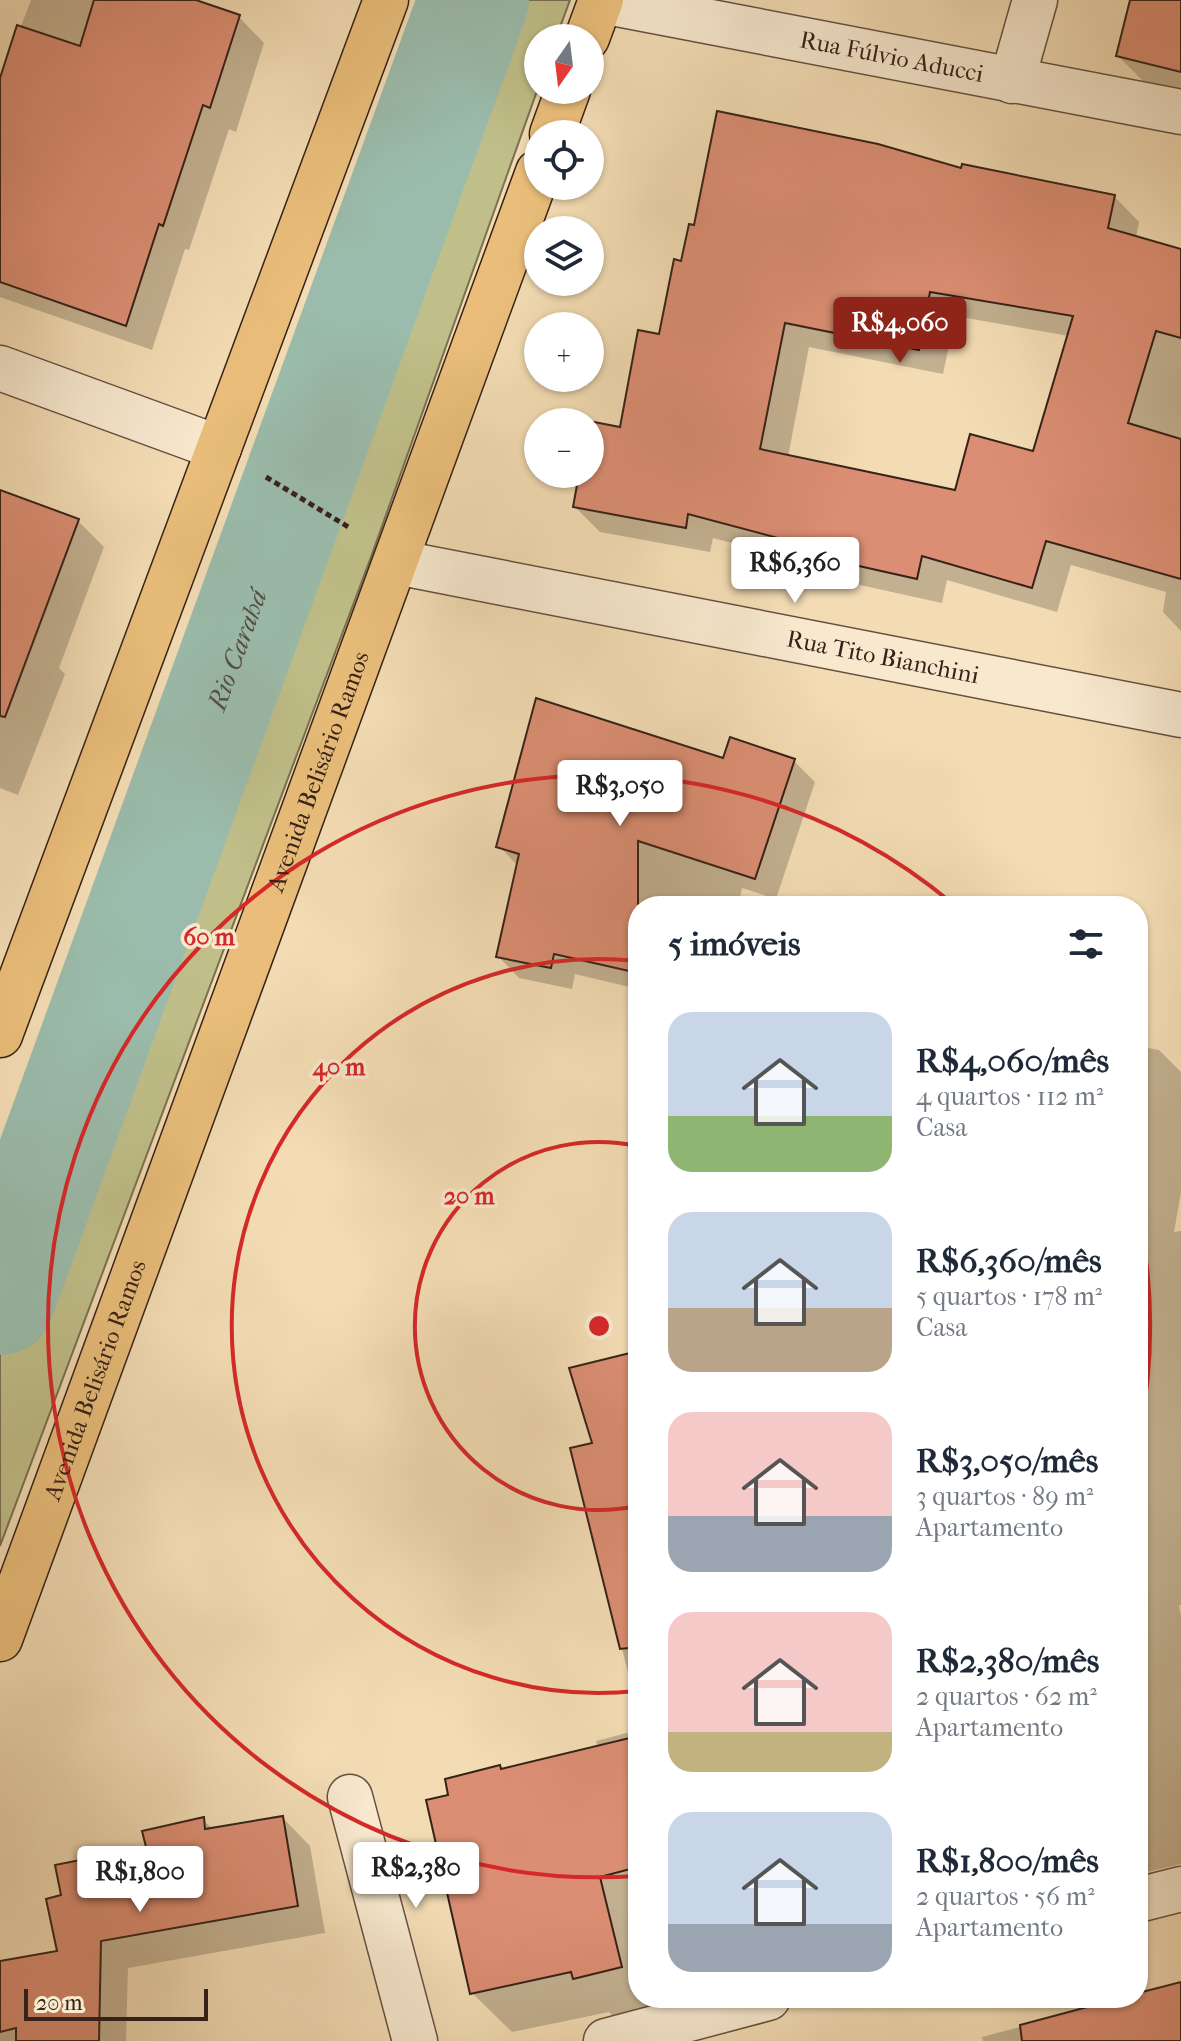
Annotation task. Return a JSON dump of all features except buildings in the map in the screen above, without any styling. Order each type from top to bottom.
[{"type":"main road","points":[[0,1035],[386,0]]},
{"type":"main road","name":"Avenida Belisário Ramos","points":[[0,1639],[528,200]]},
{"type":"street","points":[[1012,81],[1035,0]]},
{"type":"street","name":"Rua Fúlvio Aducci","points":[[596,13],[1181,112]]},
{"type":"street","points":[[0,368],[219,448]]},
{"type":"street","name":"Rua Tito Bianchini","points":[[396,562],[1181,715]]},
{"type":"street","points":[[350,1797],[415,2041]]},
{"type":"street","points":[[1148,1897],[1181,1889]]},
{"type":"street","points":[[606,2041],[653,2035],[737,2008]]},
{"type":"path","points":[[268,478],[361,535]]},
{"type":"shaded area","points":[[433,0],[570,0],[561,24],[524,24],[524,104],[532,104],[524,120],[524,127],[371,557],[0,1546],[0,1161]]},
{"type":"waterway","name":"Rio Carahá","points":[[0,1300],[474,0]]}]
